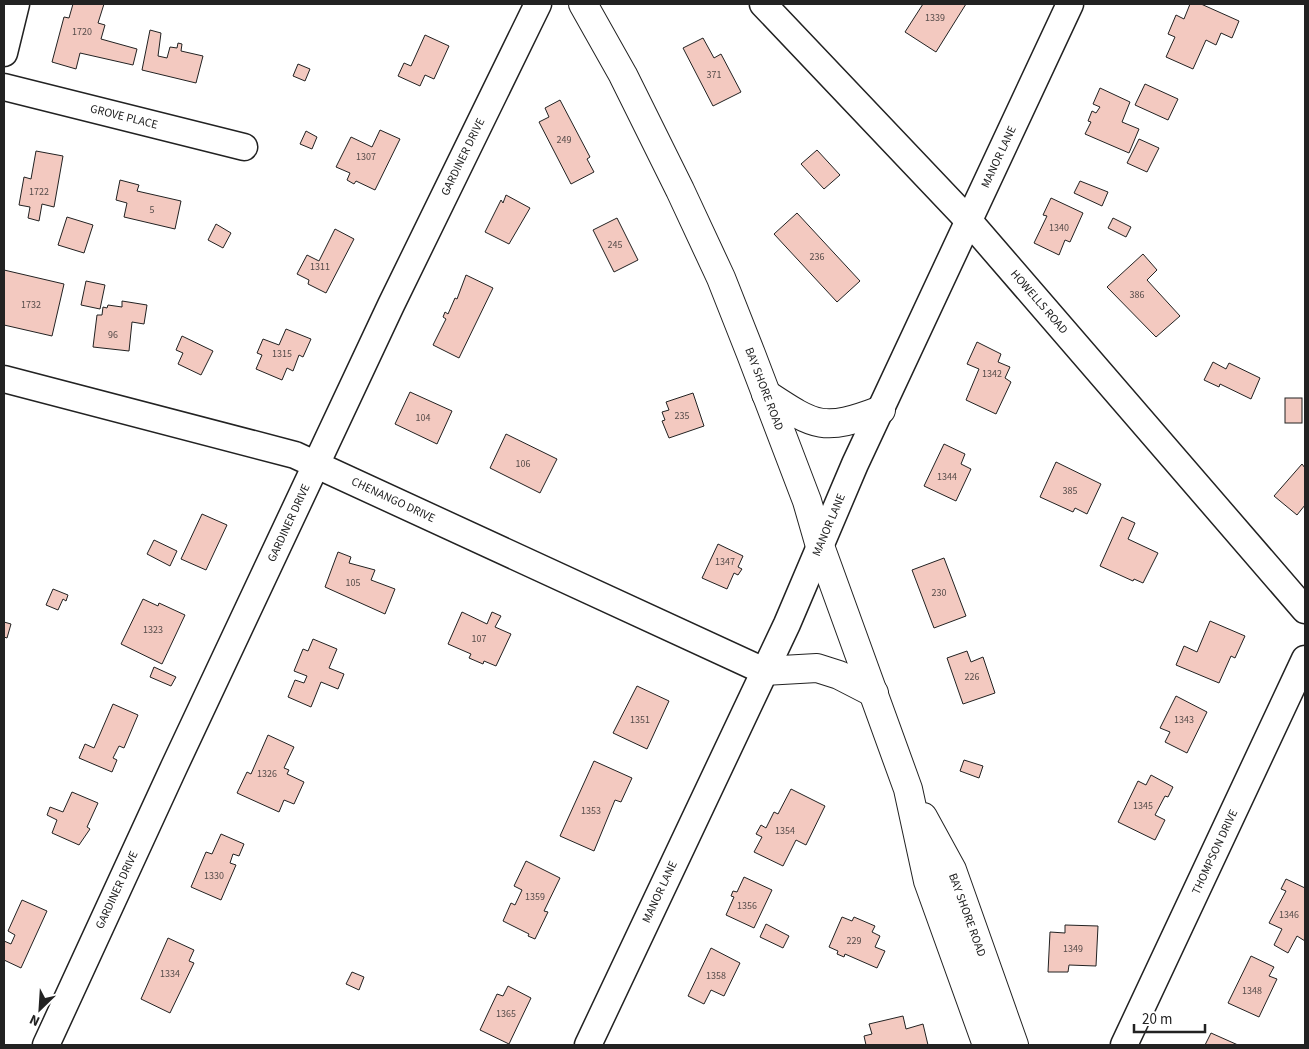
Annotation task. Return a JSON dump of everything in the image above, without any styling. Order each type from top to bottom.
[{"type":"main road","name":"BAY SHORE ROAD","points":[[583,4],[622,74],[680,190],[721,278],[807,501],[820,546],[908,789],[928,881],[987,1045]]},
{"type":"main road","points":[[766,394],[804,419],[824,425],[849,422],[881,410]]},
{"type":"main road","points":[[764,671],[817,668],[839,674],[874,693]]},
{"type":"main road","name":"BAY SHORE ROAD","points":[[908,789],[952,870],[1014,1045]]},
{"type":"street","points":[[4,53],[16,4]]},
{"type":"street","name":"GARDINER DRIVE","points":[[46,1045],[391,305],[538,4]]},
{"type":"street","name":"HOWELLS ROAD","points":[[763,4],[969,221],[1305,610]]},
{"type":"street","name":"MANOR LANE","points":[[588,1045],[802,591],[820,546],[881,410],[1070,4]]},
{"type":"street","name":"GROVE PLACE","points":[[4,87],[244,147]]},
{"type":"street","name":"CHENANGO DRIVE","points":[[4,379],[295,455],[764,671]]},
{"type":"street","name":"THOMPSON DRIVE","points":[[1124,1045],[1305,659]]},
{"type":"building","points":[[73,4],[104,4],[98,23],[105,25],[101,39],[137,49],[133,65],[80,53],[76,69],[52,62],[64,17],[69,18]]},
{"type":"building","points":[[923,4],[966,4],[936,52],[905,32]]},
{"type":"building","points":[[1190,4],[1201,4],[1239,21],[1232,38],[1221,33],[1216,45],[1206,40],[1193,69],[1166,57],[1175,37],[1168,34],[1176,15],[1184,19]]},
{"type":"building","points":[[150,30],[161,33],[158,56],[167,58],[170,47],[177,48],[178,43],[182,44],[181,51],[203,56],[196,83],[142,70]]},
{"type":"building","points":[[425,35],[449,46],[434,79],[425,75],[420,86],[398,76],[404,63],[411,66]]},
{"type":"building","points":[[703,38],[714,58],[721,54],[741,92],[713,106],[683,48]]},
{"type":"building","points":[[298,64],[310,69],[305,81],[293,76]]},
{"type":"building","points":[[1145,84],[1178,99],[1168,120],[1135,105]]},
{"type":"building","points":[[1100,88],[1130,102],[1122,122],[1139,129],[1129,153],[1085,134],[1091,122],[1088,121],[1092,111],[1096,113],[1100,107],[1093,104]]},
{"type":"building","points":[[560,100],[590,157],[587,159],[594,172],[571,184],[539,122],[549,117],[545,108]]},
{"type":"building","points":[[380,130],[400,139],[375,190],[356,181],[354,184],[347,180],[350,173],[336,167],[351,137],[372,147]]},
{"type":"building","points":[[306,131],[317,137],[312,149],[300,144]]},
{"type":"building","points":[[1139,139],[1159,148],[1147,172],[1127,163]]},
{"type":"building","points":[[817,150],[840,175],[824,189],[801,164]]},
{"type":"building","points":[[36,151],[63,156],[54,207],[42,204],[39,221],[28,218],[30,207],[19,205],[24,177],[31,179]]},
{"type":"building","points":[[120,180],[139,185],[137,191],[181,201],[175,229],[124,217],[127,203],[116,200]]},
{"type":"building","points":[[1080,181],[1108,192],[1102,206],[1074,193]]},
{"type":"building","points":[[506,195],[530,208],[509,244],[485,232],[501,200],[503,203]]},
{"type":"building","points":[[1051,198],[1083,213],[1070,242],[1065,240],[1059,255],[1034,243],[1047,216],[1043,215]]},
{"type":"building","points":[[797,213],[860,281],[837,302],[774,234]]},
{"type":"building","points":[[67,217],[93,225],[84,253],[58,245]]},
{"type":"building","points":[[617,218],[638,260],[614,272],[593,230]]},
{"type":"building","points":[[1113,218],[1131,227],[1126,237],[1108,228]]},
{"type":"building","points":[[216,224],[231,233],[223,248],[208,240]]},
{"type":"building","points":[[335,229],[354,239],[326,293],[308,284],[309,280],[297,274],[307,255],[319,261]]},
{"type":"building","points":[[1143,254],[1157,270],[1147,280],[1180,316],[1156,337],[1107,287]]},
{"type":"building","points":[[4,270],[64,284],[52,336],[4,325]]},
{"type":"building","points":[[466,275],[493,288],[459,358],[433,345],[446,319],[443,317],[445,312],[448,314],[455,298],[457,299]]},
{"type":"building","points":[[86,281],[105,285],[100,309],[81,305]]},
{"type":"building","points":[[122,301],[147,305],[144,324],[132,322],[129,351],[93,347],[97,315],[102,315],[103,307],[107,308],[108,305],[122,307]]},
{"type":"building","points":[[286,329],[311,339],[303,357],[299,355],[293,371],[287,368],[282,380],[256,369],[262,355],[257,353],[263,339],[279,345]]},
{"type":"building","points":[[182,336],[213,351],[201,375],[178,364],[183,353],[176,350]]},
{"type":"building","points":[[977,342],[1001,354],[998,362],[1010,367],[1005,378],[1011,382],[996,414],[966,400],[979,369],[967,364]]},
{"type":"building","points":[[1213,362],[1226,369],[1229,363],[1260,378],[1251,399],[1220,384],[1219,387],[1204,380]]},
{"type":"building","points":[[410,392],[452,411],[437,444],[395,424]]},
{"type":"building","points":[[693,393],[704,426],[669,438],[662,421],[665,420],[662,412],[669,410],[666,402]]},
{"type":"building","points":[[1285,398],[1302,398],[1302,423],[1285,423]]},
{"type":"building","points":[[506,434],[557,459],[540,493],[490,468]]},
{"type":"building","points":[[944,444],[965,454],[961,464],[971,469],[956,501],[924,486]]},
{"type":"building","points":[[1056,462],[1101,484],[1087,514],[1075,508],[1073,512],[1040,497]]},
{"type":"building","points":[[1302,464],[1305,468],[1305,505],[1297,515],[1274,496]]},
{"type":"building","points":[[202,514],[227,525],[206,570],[181,559]]},
{"type":"building","points":[[1122,517],[1135,523],[1128,539],[1158,553],[1143,583],[1134,579],[1133,581],[1100,566]]},
{"type":"building","points":[[154,540],[177,551],[170,566],[147,554]]},
{"type":"building","points":[[718,544],[743,556],[738,567],[742,569],[738,575],[734,573],[727,589],[702,578]]},
{"type":"building","points":[[338,552],[351,557],[349,563],[375,570],[371,580],[395,589],[385,614],[325,587]]},
{"type":"building","points":[[944,558],[966,616],[934,628],[912,570]]},
{"type":"building","points":[[53,589],[68,595],[66,601],[63,599],[58,610],[46,605]]},
{"type":"building","points":[[143,599],[158,606],[159,603],[185,615],[162,664],[121,644]]},
{"type":"building","points":[[462,612],[487,624],[492,612],[501,616],[495,627],[511,634],[496,666],[484,661],[483,664],[469,658],[471,654],[448,644]]},
{"type":"building","points":[[1210,621],[1245,636],[1235,658],[1231,656],[1219,683],[1176,665],[1184,646],[1197,652]]},
{"type":"building","points":[[4,622],[11,624],[7,638],[4,637]]},
{"type":"building","points":[[313,639],[337,649],[329,668],[344,674],[338,689],[321,682],[311,707],[288,697],[295,680],[304,683],[307,676],[294,671],[303,649],[308,651]]},
{"type":"building","points":[[967,651],[971,662],[983,657],[995,693],[963,704],[947,658]]},
{"type":"building","points":[[154,667],[176,677],[171,686],[150,677]]},
{"type":"building","points":[[637,686],[669,701],[647,749],[613,733]]},
{"type":"building","points":[[1176,696],[1207,712],[1187,753],[1165,742],[1170,732],[1160,728]]},
{"type":"building","points":[[113,704],[138,715],[124,748],[119,746],[113,758],[117,760],[112,772],[79,758],[85,744],[94,748]]},
{"type":"building","points":[[268,735],[294,747],[284,768],[289,770],[287,774],[304,782],[294,804],[284,800],[279,812],[237,793],[247,772],[251,774]]},
{"type":"building","points":[[964,760],[983,766],[979,778],[960,771]]},
{"type":"building","points":[[594,761],[632,778],[621,802],[615,800],[594,851],[560,836]]},
{"type":"building","points":[[1151,775],[1173,787],[1168,797],[1165,796],[1155,815],[1165,820],[1155,840],[1118,822],[1138,781],[1146,785]]},
{"type":"building","points":[[791,789],[825,806],[806,845],[796,840],[783,866],[754,852],[762,837],[756,834],[761,825],[766,828],[774,812],[778,814]]},
{"type":"building","points":[[72,792],[98,803],[87,827],[90,829],[79,845],[52,833],[57,820],[47,815],[50,807],[63,812]]},
{"type":"building","points":[[221,834],[244,844],[239,856],[233,854],[230,863],[236,865],[221,900],[191,887],[206,852],[212,854]]},
{"type":"building","points":[[526,861],[560,878],[544,911],[548,912],[535,939],[503,921],[511,903],[515,905],[522,890],[514,886]]},
{"type":"building","points":[[744,877],[772,890],[754,928],[726,915],[734,897],[731,896],[733,891],[737,892]]},
{"type":"building","points":[[1286,879],[1305,888],[1305,941],[1297,936],[1288,953],[1274,945],[1282,929],[1269,923],[1286,891],[1281,889]]},
{"type":"building","points":[[22,900],[47,911],[21,968],[4,960],[4,941],[11,944],[15,935],[8,931]]},
{"type":"building","points":[[842,917],[852,921],[854,917],[875,926],[872,932],[880,936],[875,947],[885,951],[877,968],[845,954],[844,957],[837,954],[838,951],[829,947]]},
{"type":"building","points":[[766,924],[789,936],[783,948],[760,937]]},
{"type":"building","points":[[1065,925],[1098,926],[1096,966],[1069,965],[1068,972],[1048,972],[1050,932],[1065,933]]},
{"type":"building","points":[[168,938],[194,950],[189,961],[194,963],[170,1013],[141,999]]},
{"type":"building","points":[[711,948],[740,963],[724,996],[711,990],[704,1004],[688,996]]},
{"type":"building","points":[[1251,956],[1274,967],[1269,976],[1277,979],[1259,1017],[1228,1003]]},
{"type":"building","points":[[352,972],[364,977],[359,990],[346,984]]},
{"type":"building","points":[[508,986],[531,998],[509,1044],[480,1030],[497,994],[503,996]]},
{"type":"building","points":[[903,1016],[906,1029],[923,1024],[928,1045],[866,1045],[864,1036],[872,1034],[869,1024]]},
{"type":"building","points":[[1211,1033],[1238,1045],[1205,1045]]}]
